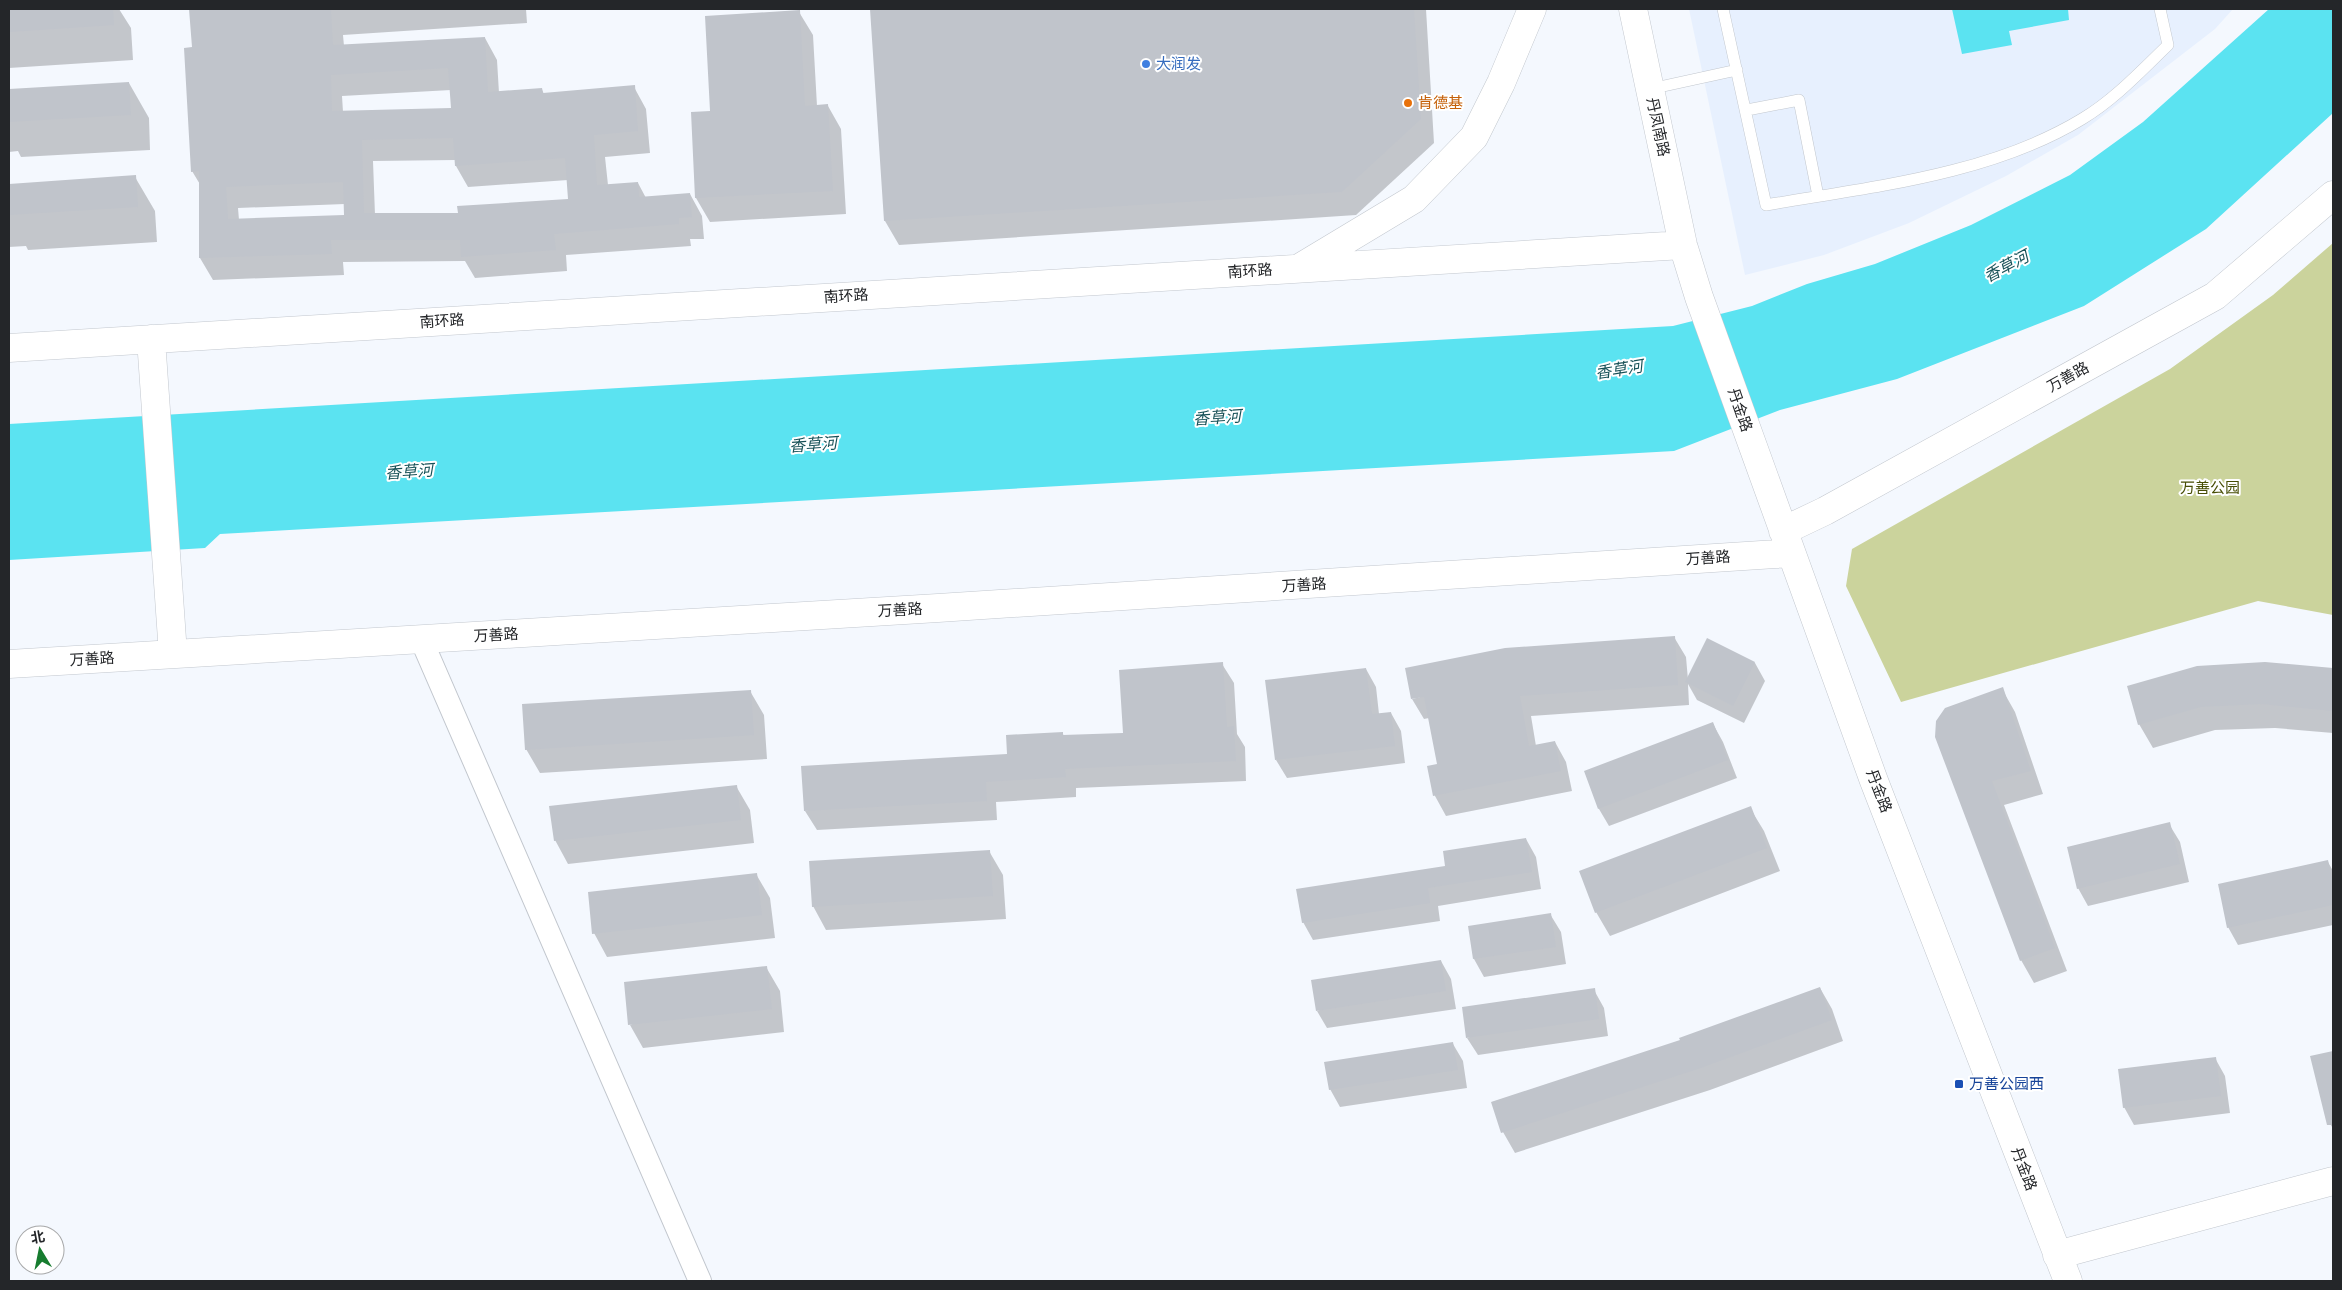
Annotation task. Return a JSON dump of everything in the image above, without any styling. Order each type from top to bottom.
[{"type":"main road","points":[[1298,268],[1414,199],[1474,137],[1501,83],[1532,9]]},
{"type":"main road","name":"丹凤南路","points":[[1633,9],[1683,245],[1699,297]]},
{"type":"main road","name":"万善路","points":[[9,664],[421,639],[1787,542],[1825,511],[2215,296],[2333,195]]},
{"type":"main road","name":"南环路","points":[[9,348],[1683,245]]},
{"type":"main road","name":"丹金路","points":[[1699,297],[1874,781],[2068,1281]]},
{"type":"main road","points":[[151,339],[173,654]]},
{"type":"main road","points":[[2057,1255],[2333,1181]]},
{"type":"street","points":[[421,639],[700,1281]]},
{"type":"lane","points":[[1723,9],[1747,110],[1766,205],[1898,182],[1968,166],[2041,141],[2083,119],[2119,91],[2168,45],[2160,9]]},
{"type":"lane","points":[[1650,88],[1737,70]]},
{"type":"lane","points":[[1747,110],[1799,100],[1818,196]]},
{"type":"shaded area","points":[[1689,9],[2233,9],[2215,29],[2078,135],[2006,176],[1909,223],[1824,255],[1745,275]]},
{"type":"green space","name":"万善公园","points":[[2333,243],[2333,615],[2258,601],[1901,702],[1846,586],[1852,549],[2170,369],[2273,295]]},
{"type":"water","points":[[1952,9],[2068,9],[2069,20],[2009,31],[2012,45],[1962,54]]},
{"type":"water","name":"香草河","points":[[2269,9],[2333,9],[2333,113],[2206,229],[2084,306],[1897,379],[1780,410],[1674,451],[220,534],[205,548],[9,560],[9,424],[1673,326],[1752,306],[1807,284],[1875,264],[1971,225],[2070,175],[2143,122]]},
{"type":"building","points":[[9,9],[113,9],[114,25],[9,32]]},
{"type":"building","points":[[189,9],[331,9],[333,45],[485,37],[488,92],[542,88],[543,93],[635,85],[638,131],[594,135],[597,185],[638,182],[639,197],[690,193],[692,217],[679,218],[679,224],[554,234],[556,250],[461,257],[460,240],[331,240],[332,254],[199,258],[199,171],[191,172],[184,48],[192,47]],"holes":[[[448,68],[451,108],[332,111],[331,75]],[[453,138],[455,166],[565,158],[568,199],[457,206],[458,213],[364,213],[362,140]],[[343,182],[344,215],[228,219],[226,187]]]},
{"type":"building","name":"大润发","points":[[870,9],[1414,9],[1421,119],[1342,192],[884,221]]},
{"type":"building","points":[[800,10],[805,106],[828,104],[833,191],[695,198],[691,112],[710,111],[705,16]]},
{"type":"building","points":[[129,82],[131,115],[9,122],[9,89]]},
{"type":"building","points":[[136,175],[138,207],[9,215],[9,184]]},
{"type":"building","points":[[1675,636],[1678,685],[1520,696],[1529,746],[1555,741],[1561,771],[1433,796],[1427,766],[1437,764],[1424,697],[1411,699],[1405,668],[1505,648]]},
{"type":"building","points":[[1707,638],[1755,662],[1733,706],[1685,682]]},
{"type":"building","points":[[1223,662],[1227,727],[1234,726],[1236,761],[1065,769],[1066,777],[986,782],[987,801],[804,811],[801,766],[1007,754],[1006,735],[1063,732],[1063,735],[1123,733],[1119,670]]},
{"type":"building","points":[[2265,662],[2333,668],[2333,711],[2261,704],[2201,707],[2138,725],[2127,686],[2197,666]]},
{"type":"building","points":[[1366,668],[1372,714],[1391,712],[1395,746],[1275,760],[1265,680]]},
{"type":"building","points":[[2003,687],[2031,771],[1992,781],[2055,948],[2020,961],[1935,737],[1936,721],[1945,708]]},
{"type":"building","points":[[751,690],[754,735],[525,750],[522,704]]},
{"type":"building","points":[[1713,722],[1728,760],[1598,809],[1584,771]]},
{"type":"building","points":[[737,785],[741,820],[554,841],[549,806]]},
{"type":"building","points":[[1751,806],[1767,848],[1595,913],[1579,871]]},
{"type":"building","points":[[2170,822],[2180,864],[2077,889],[2067,847]]},
{"type":"building","points":[[1526,838],[1532,872],[1428,888],[1430,903],[1302,923],[1296,889],[1445,866],[1443,851]]},
{"type":"building","points":[[990,850],[993,896],[812,907],[809,861]]},
{"type":"building","points":[[2328,860],[2333,883],[2333,905],[2227,928],[2218,884]]},
{"type":"building","points":[[757,873],[762,915],[592,934],[588,892]]},
{"type":"building","points":[[1551,913],[1556,947],[1473,959],[1468,926]]},
{"type":"building","points":[[1441,960],[1446,991],[1316,1011],[1311,980]]},
{"type":"building","points":[[767,966],[772,1009],[628,1025],[624,982]]},
{"type":"building","points":[[1820,987],[1832,1020],[1698,1069],[1501,1133],[1491,1102],[1680,1040],[1679,1038]]},
{"type":"building","points":[[1595,988],[1599,1019],[1466,1038],[1462,1007]]},
{"type":"building","points":[[1453,1042],[1458,1070],[1329,1090],[1324,1062]]},
{"type":"building","points":[[2333,1051],[2333,1125],[2327,1125],[2310,1056]]},
{"type":"building","points":[[2216,1057],[2221,1096],[2123,1108],[2118,1069]]},
{"type":"place","name":"大润发","points":[[1146,64]]},
{"type":"place","name":"肯德基","points":[[1408,103]]},
{"type":"place","name":"万善公园西","points":[[1959,1084]]}]
